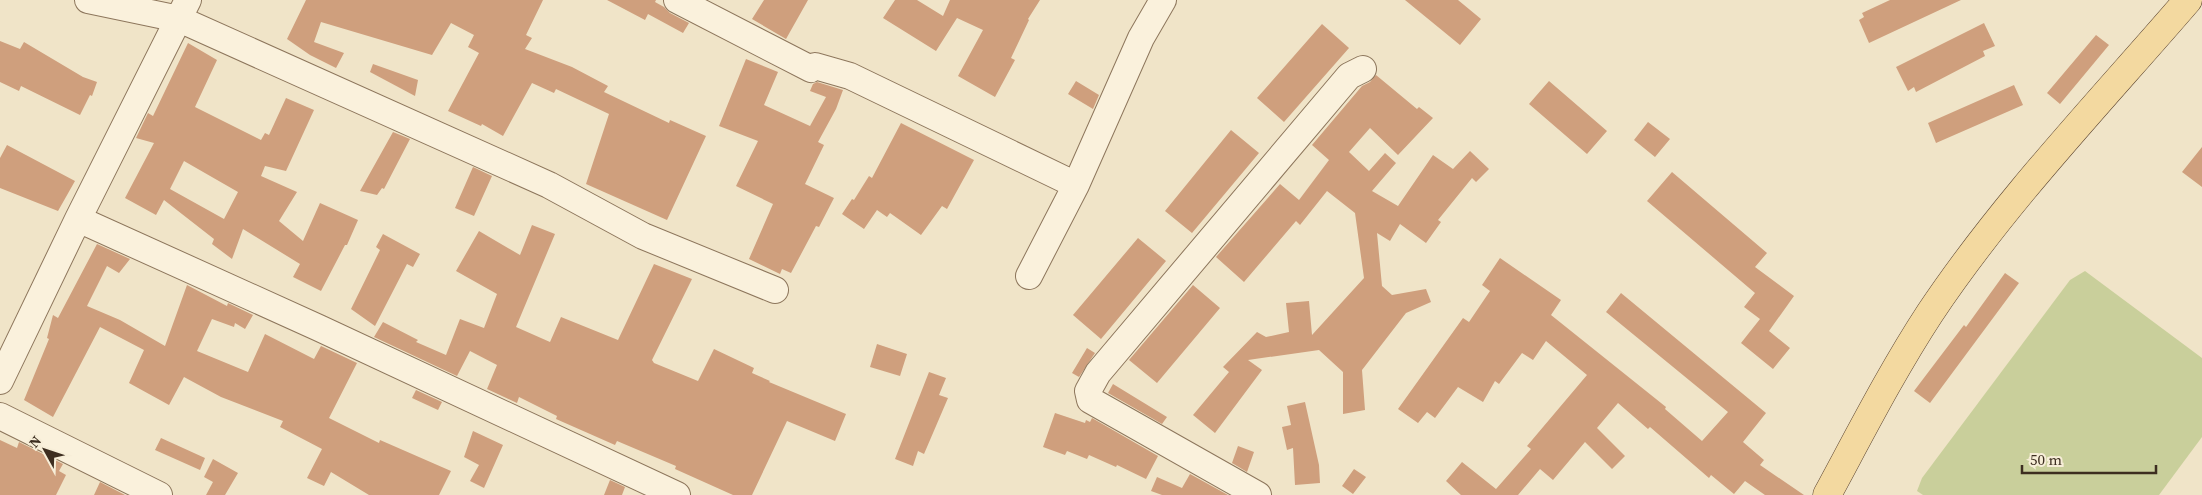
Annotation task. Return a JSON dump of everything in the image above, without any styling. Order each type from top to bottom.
[{"type":"main road","points":[[1827,495],[1866,421],[1930,312],[2009,207],[2188,0]]},
{"type":"street","points":[[88,0],[184,10],[549,185],[642,236],[775,290]]},
{"type":"street","points":[[677,0],[811,69],[815,66],[850,76],[1076,185]]},
{"type":"street","points":[[1029,276],[1076,185],[1141,38],[1163,0]]},
{"type":"street","points":[[0,381],[78,219],[184,10]]},
{"type":"street","points":[[1258,495],[1090,400],[1088,391],[1098,373],[1349,76],[1363,69]]},
{"type":"street","points":[[78,219],[319,328],[677,495]]},
{"type":"street","points":[[0,416],[158,495]]},
{"type":"green space","points":[[2085,271],[2202,358],[2202,437],[2159,495],[1923,495],[1917,491],[1922,478],[2070,280]]},
{"type":"building","points":[[306,0],[543,0],[526,35],[532,38],[525,49],[572,67],[608,86],[604,92],[669,123],[670,120],[706,136],[667,220],[586,184],[609,114],[556,89],[554,93],[532,83],[503,136],[482,124],[481,126],[448,111],[479,53],[468,47],[474,35],[451,23],[432,55],[321,22],[314,42],[344,53],[336,68],[310,55],[287,39]]},
{"type":"building","points":[[607,0],[656,0],[655,2],[670,13],[689,23],[683,33],[648,14],[645,20]]},
{"type":"building","points":[[764,0],[808,0],[786,39],[752,19]]},
{"type":"building","points":[[895,0],[917,0],[943,16],[950,0],[1040,0],[1028,19],[1011,58],[1015,60],[995,97],[958,76],[983,30],[957,18],[936,51],[883,18]]},
{"type":"building","points":[[1405,0],[1458,0],[1481,19],[1460,45]]},
{"type":"building","points":[[1890,0],[1961,0],[1869,43],[1859,20],[1864,17],[1862,13]]},
{"type":"building","points":[[1984,23],[1995,46],[1983,51],[1985,56],[1916,92],[1914,87],[1908,91],[1896,67]]},
{"type":"building","points":[[1322,24],[1349,48],[1284,122],[1257,98]]},
{"type":"building","points":[[2096,35],[2109,45],[2060,104],[2047,93]]},
{"type":"building","points":[[0,41],[20,49],[24,42],[83,77],[97,82],[92,96],[90,95],[80,115],[21,86],[19,91],[0,82]]},
{"type":"building","points":[[188,43],[217,60],[195,107],[261,140],[265,133],[269,135],[286,98],[314,110],[286,171],[265,166],[261,176],[297,192],[279,221],[303,241],[320,203],[358,220],[347,245],[345,245],[321,291],[293,277],[300,264],[243,229],[232,259],[212,244],[214,239],[164,200],[156,215],[125,198],[154,143],[136,138],[148,113],[153,116]],"holes":[[[184,161],[238,192],[224,219],[170,189]]]},
{"type":"building","points":[[746,59],[778,72],[764,105],[810,126],[826,97],[810,91],[813,84],[817,82],[843,90],[836,109],[818,142],[824,145],[805,184],[834,198],[819,227],[816,226],[791,273],[782,269],[780,274],[749,259],[773,204],[736,186],[758,141],[719,126]]},
{"type":"building","points":[[373,64],[418,80],[415,96],[370,72]]},
{"type":"building","points":[[1376,75],[1417,109],[1419,107],[1433,118],[1398,155],[1370,128],[1349,152],[1369,171],[1385,153],[1396,163],[1372,191],[1398,206],[1433,155],[1453,169],[1470,151],[1489,169],[1476,182],[1472,178],[1438,220],[1441,222],[1426,243],[1400,224],[1390,241],[1377,233],[1382,286],[1392,295],[1426,289],[1431,302],[1406,313],[1362,370],[1365,410],[1343,414],[1343,372],[1319,350],[1248,360],[1262,370],[1215,433],[1193,415],[1229,372],[1223,367],[1257,332],[1266,337],[1289,332],[1286,303],[1309,301],[1312,335],[1364,278],[1355,213],[1327,191],[1300,225],[1296,221],[1244,282],[1216,257],[1280,184],[1299,200],[1329,160],[1312,145],[1362,86],[1370,82]]},
{"type":"building","points":[[1076,81],[1099,95],[1093,109],[1068,94]]},
{"type":"building","points":[[1549,81],[1607,131],[1587,154],[1529,104]]},
{"type":"building","points":[[2014,85],[2023,105],[1936,143],[1928,123]]},
{"type":"building","points":[[1648,122],[1670,139],[1655,157],[1634,140]]},
{"type":"building","points":[[901,123],[974,160],[947,209],[942,206],[921,235],[890,213],[887,217],[877,210],[864,229],[842,214],[852,199],[854,200],[869,176],[872,178]]},
{"type":"building","points":[[1231,130],[1259,153],[1192,233],[1165,211]]},
{"type":"building","points":[[393,132],[410,139],[384,189],[382,188],[377,195],[360,191]]},
{"type":"building","points":[[7,145],[75,181],[58,211],[0,188],[0,158]]},
{"type":"building","points":[[2202,147],[2202,187],[2182,172]]},
{"type":"building","points":[[473,167],[492,176],[474,216],[455,208]]},
{"type":"building","points":[[1672,172],[1767,253],[1755,267],[1794,296],[1769,331],[1790,348],[1773,369],[1741,343],[1760,319],[1744,307],[1755,293],[1647,201]]},
{"type":"building","points":[[532,225],[555,234],[516,327],[550,342],[561,317],[618,340],[654,264],[692,279],[652,360],[654,363],[698,381],[714,349],[754,368],[752,373],[769,382],[846,414],[835,441],[787,421],[752,495],[733,495],[675,469],[676,466],[617,441],[615,445],[556,419],[557,416],[519,397],[517,403],[487,389],[497,365],[470,351],[457,376],[374,337],[383,322],[418,340],[416,342],[446,355],[460,319],[484,328],[497,294],[456,271],[479,231],[520,255]]},
{"type":"building","points":[[383,234],[420,254],[413,267],[407,264],[375,326],[351,309],[380,250],[376,247]]},
{"type":"building","points":[[1138,238],[1166,261],[1101,339],[1073,315]]},
{"type":"building","points":[[97,244],[130,259],[119,273],[107,266],[87,306],[120,320],[165,346],[187,285],[227,306],[228,303],[253,315],[245,329],[235,323],[234,327],[212,319],[197,351],[248,372],[265,334],[314,359],[321,346],[357,363],[329,418],[379,443],[380,440],[451,471],[439,495],[369,495],[331,472],[324,486],[307,478],[322,449],[280,427],[283,421],[221,397],[184,377],[169,405],[129,383],[144,350],[100,327],[53,417],[24,400],[49,339],[47,338],[53,315],[58,318]]},
{"type":"building","points":[[1500,258],[1561,300],[1551,315],[1666,407],[1665,409],[1702,441],[1728,412],[1606,312],[1621,293],[1766,413],[1743,442],[1764,460],[1760,465],[1804,495],[1765,495],[1745,481],[1734,494],[1711,475],[1709,478],[1650,427],[1648,429],[1618,403],[1597,428],[1625,456],[1612,469],[1585,442],[1553,480],[1540,469],[1518,495],[1461,495],[1446,481],[1462,462],[1496,489],[1531,449],[1527,446],[1587,375],[1546,341],[1533,360],[1522,353],[1499,384],[1495,381],[1483,402],[1458,387],[1435,418],[1427,412],[1418,423],[1398,409],[1463,318],[1469,322],[1490,291],[1482,285]]},
{"type":"building","points":[[2005,273],[2019,283],[1930,403],[1914,391],[1964,325],[1966,327]]},
{"type":"building","points":[[1193,285],[1220,308],[1157,383],[1129,360]]},
{"type":"building","points":[[877,344],[907,354],[900,376],[870,367]]},
{"type":"building","points":[[1087,348],[1095,353],[1079,377],[1072,373]]},
{"type":"building","points":[[929,372],[946,378],[939,395],[948,398],[924,454],[918,451],[913,466],[895,459]]},
{"type":"building","points":[[1113,384],[1167,417],[1162,424],[1108,393]]},
{"type":"building","points":[[416,390],[442,402],[438,410],[412,398]]},
{"type":"building","points":[[1305,402],[1319,465],[1320,483],[1295,485],[1293,448],[1287,450],[1282,427],[1291,425],[1287,406]]},
{"type":"building","points":[[1055,413],[1085,423],[1086,420],[1090,422],[1092,418],[1158,456],[1146,479],[1117,465],[1116,467],[1089,455],[1087,459],[1067,451],[1065,455],[1043,447]]},
{"type":"building","points":[[473,431],[503,445],[484,488],[470,481],[479,465],[464,457]]},
{"type":"building","points":[[161,438],[205,458],[200,470],[155,450]]},
{"type":"building","points":[[0,440],[17,448],[19,442],[63,464],[59,471],[66,475],[56,495],[0,495]]},
{"type":"building","points":[[1238,446],[1254,452],[1247,472],[1232,463]]},
{"type":"building","points":[[213,459],[238,473],[225,495],[206,495],[213,482],[204,477]]},
{"type":"building","points":[[1354,469],[1366,477],[1353,494],[1342,486]]},
{"type":"building","points":[[1190,474],[1228,495],[1162,495],[1151,491],[1157,477],[1182,488]]},
{"type":"building","points":[[610,480],[625,487],[622,495],[604,495]]},
{"type":"building","points":[[100,482],[125,495],[94,495]]}]
